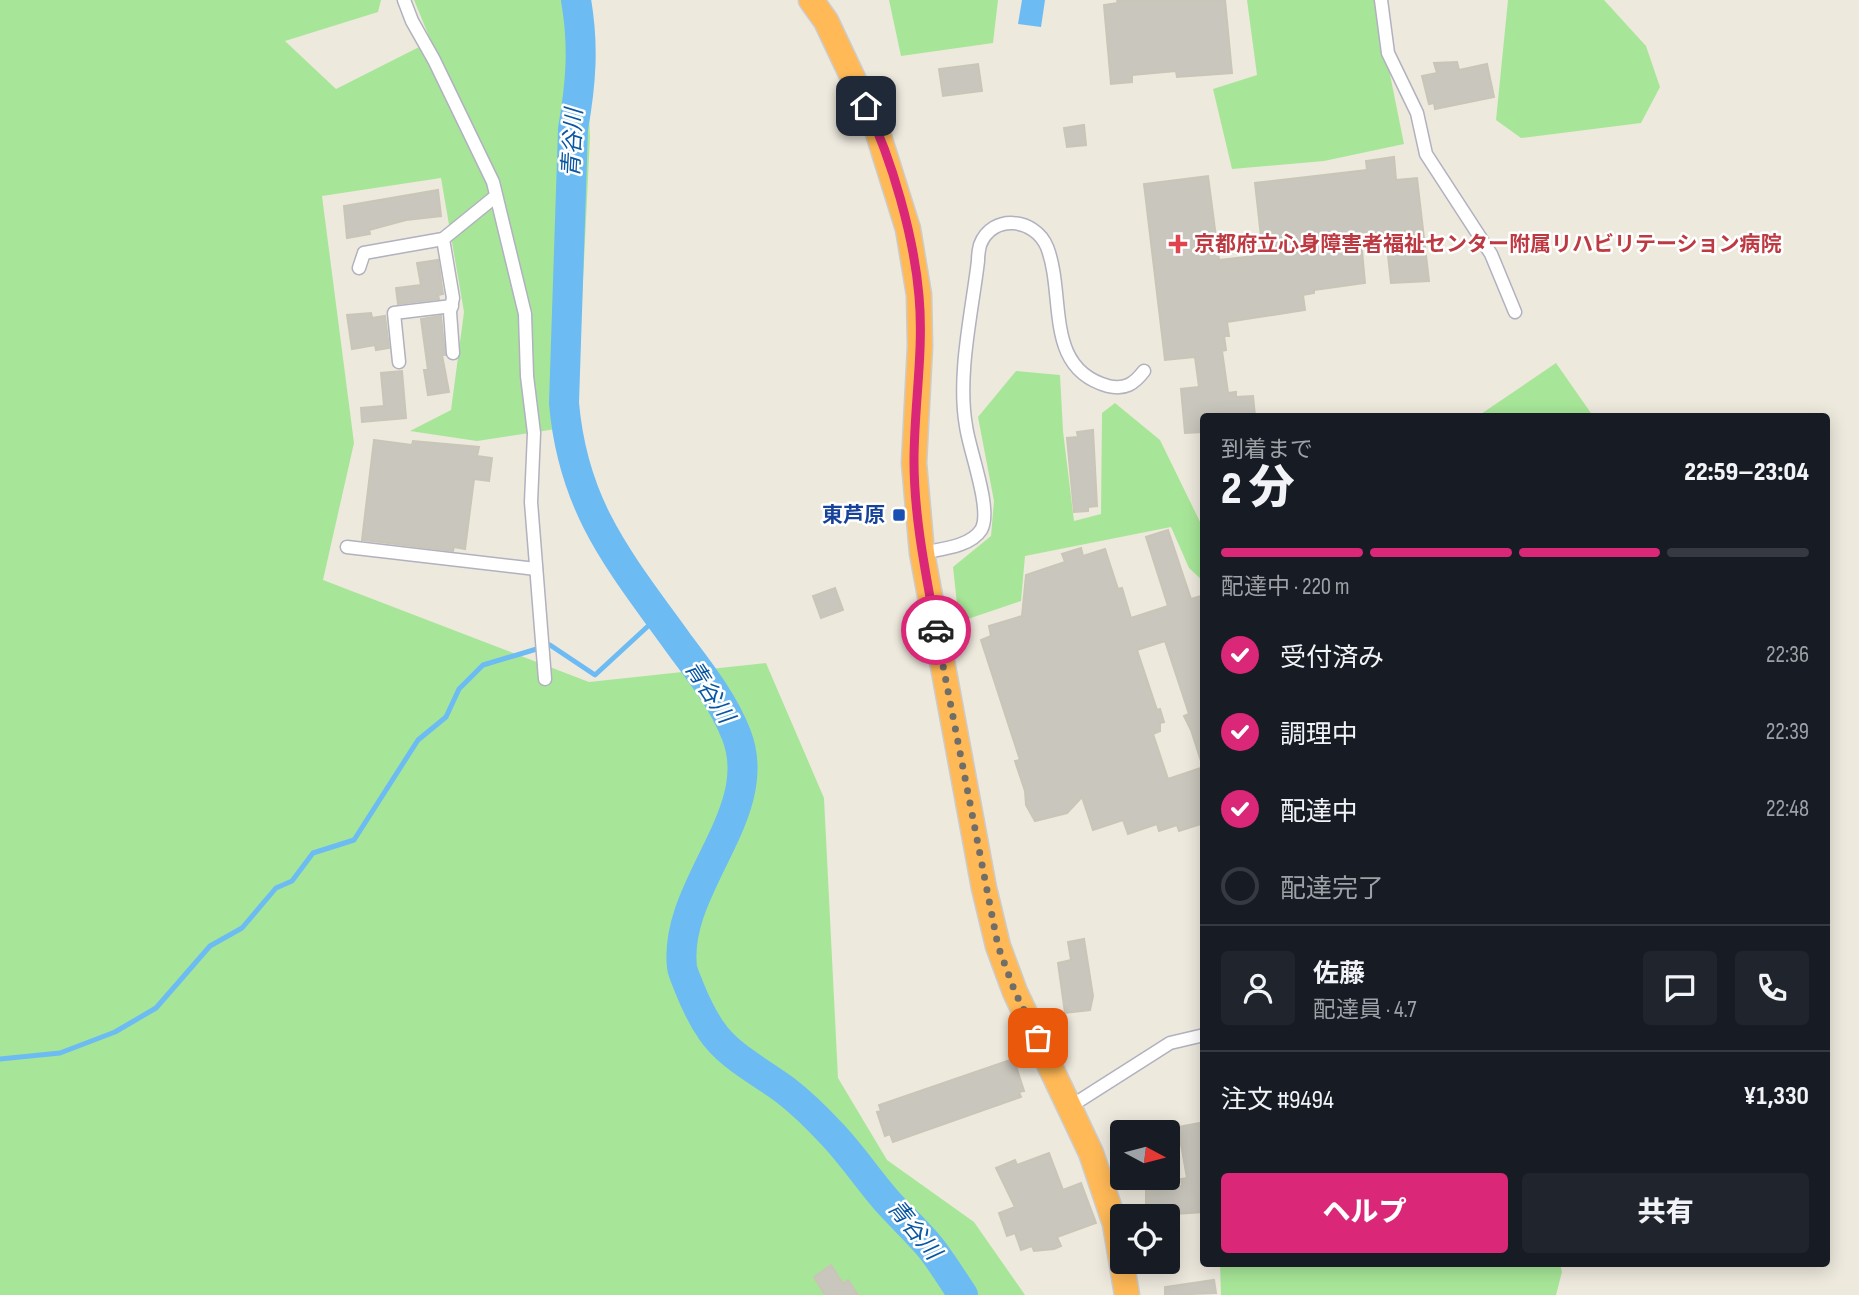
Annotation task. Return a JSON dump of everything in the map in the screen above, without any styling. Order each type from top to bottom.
[{"type":"highway","points":[[811,0],[826,21],[876,127],[908,229],[919,295],[920,346],[914,463],[922,553],[984,888],[998,946],[1015,992],[1091,1153],[1115,1224],[1127,1295]]},
{"type":"street","points":[[404,0],[412,21],[476,144],[496,196],[526,314],[527,376],[534,433],[531,502],[545,679]]},
{"type":"street","points":[[1381,0],[1388,53],[1417,113],[1426,153],[1491,254],[1515,312]]},
{"type":"street","points":[[359,268],[364,253],[443,239],[496,196]]},
{"type":"street","points":[[922,553],[968,542],[981,530],[986,513],[965,425],[963,391],[979,252],[990,231],[1003,223],[1018,222],[1032,228],[1047,246],[1063,344],[1075,368],[1092,381],[1112,387],[1125,387],[1136,382],[1144,371]]},
{"type":"street","points":[[443,239],[453,298],[453,353]]},
{"type":"street","points":[[399,362],[394,313],[452,306]]},
{"type":"street","points":[[346,547],[536,569]]},
{"type":"street","points":[[1071,1106],[1170,1043],[1200,1036]]},
{"type":"green space","points":[[0,0],[381,0],[378,12],[285,41],[336,89],[431,41],[414,0],[584,0],[590,137],[576,426],[477,441],[410,431],[451,410],[464,312],[441,178],[322,196],[354,443],[323,580],[589,682],[766,663],[824,798],[838,1078],[887,1160],[974,1222],[1025,1295],[0,1295]]},
{"type":"green space","points":[[889,0],[998,0],[993,43],[901,56]]},
{"type":"green space","points":[[1247,0],[1375,0],[1404,144],[1324,161],[1232,169],[1213,89],[1257,75]]},
{"type":"green space","points":[[1508,0],[1604,0],[1646,46],[1660,87],[1641,123],[1521,138],[1496,120]]},
{"type":"green space","points":[[1556,363],[1591,413],[1482,413]]},
{"type":"green space","points":[[1016,371],[1060,375],[1063,431],[1074,521],[1101,514],[1102,413],[1115,403],[1160,440],[1200,522],[1200,578],[1189,568],[1171,527],[1025,556],[1021,601],[959,622],[953,567],[991,536],[994,501],[978,417]]},
{"type":"green space","points":[[1220,1267],[1561,1267],[1562,1272],[1556,1295],[1221,1295]]},
{"type":"water","points":[[1022,0],[1045,0],[1041,27],[1018,24]]},
{"type":"building","points":[[1117,0],[1225,0],[1232,73],[1177,77],[1176,71],[1132,75],[1132,82],[1111,84],[1104,5],[1118,3]]},
{"type":"building","points":[[1457,62],[1459,70],[1487,64],[1494,97],[1435,109],[1434,103],[1429,104],[1422,76],[1437,73],[1434,63]]},
{"type":"building","points":[[978,64],[982,91],[943,96],[939,69]]},
{"type":"building","points":[[1084,125],[1086,145],[1067,147],[1064,128]]},
{"type":"building","points":[[1394,157],[1396,180],[1417,178],[1429,281],[1391,283],[1386,237],[1361,240],[1365,283],[1314,290],[1314,293],[1303,295],[1305,310],[1227,322],[1229,336],[1224,336],[1226,350],[1222,351],[1228,393],[1236,392],[1236,397],[1253,396],[1255,413],[1200,413],[1200,432],[1185,433],[1181,389],[1199,387],[1195,357],[1165,360],[1144,184],[1208,176],[1219,260],[1263,255],[1255,183],[1367,170],[1366,161]]},
{"type":"building","points":[[438,190],[441,216],[406,220],[369,230],[370,234],[347,238],[344,206]]},
{"type":"building","points":[[438,260],[443,294],[438,295],[439,299],[398,304],[396,288],[421,285],[417,263]]},
{"type":"building","points":[[371,313],[372,318],[385,316],[389,348],[376,350],[375,345],[352,349],[347,315]]},
{"type":"building","points":[[441,316],[445,355],[442,355],[449,392],[428,395],[424,370],[428,370],[421,319]]},
{"type":"building","points":[[402,371],[406,418],[362,422],[361,408],[384,406],[381,373]]},
{"type":"building","points":[[1093,430],[1097,506],[1088,507],[1088,511],[1074,512],[1067,438],[1078,437],[1077,432]]},
{"type":"building","points":[[374,440],[412,445],[413,441],[479,447],[477,456],[492,458],[489,481],[474,479],[465,549],[454,547],[453,551],[362,540]]},
{"type":"building","points":[[1168,530],[1191,599],[1200,596],[1200,758],[1184,716],[1189,714],[1165,641],[1137,650],[1157,710],[1160,709],[1164,722],[1160,723],[1160,731],[1153,734],[1168,779],[1200,768],[1200,824],[1179,831],[1177,825],[1159,831],[1157,824],[1128,834],[1123,820],[1093,830],[1082,797],[1067,813],[1035,821],[1026,805],[1025,791],[1015,761],[1020,760],[981,640],[991,636],[989,626],[1022,616],[1026,575],[1065,562],[1062,554],[1081,548],[1083,556],[1105,549],[1118,589],[1122,588],[1131,618],[1168,606],[1146,537]]},
{"type":"building","points":[[835,588],[843,610],[821,618],[813,596]]},
{"type":"building","points":[[1084,939],[1093,996],[1090,1010],[1065,1013],[1058,963],[1071,960],[1068,942]]},
{"type":"building","points":[[1010,1060],[1011,1064],[1015,1063],[1024,1091],[1019,1092],[1021,1097],[893,1142],[890,1134],[885,1136],[877,1112],[881,1111],[879,1105]]},
{"type":"building","points":[[1200,1123],[1200,1212],[1180,1214],[1180,1204],[1146,1204],[1146,1190],[1180,1190],[1181,1179],[1187,1178],[1180,1127]]},
{"type":"building","points":[[1049,1153],[1063,1190],[1081,1183],[1096,1223],[1057,1237],[1061,1246],[1054,1249],[1034,1251],[1032,1246],[1021,1250],[1015,1233],[1007,1236],[999,1213],[1015,1207],[996,1168],[1015,1160],[1017,1165]]},
{"type":"building","points":[[831,1265],[843,1284],[848,1280],[858,1295],[825,1295],[814,1277]]},
{"type":"building","points":[[1214,1280],[1216,1293],[1165,1295],[1165,1287]]},
{"type":"waterway","name":"青谷川","points":[[576,0],[580,64],[573,129],[564,403],[569,440],[577,473],[603,532],[637,587],[718,698],[736,734],[742,763],[740,792],[731,821],[691,908],[683,937],[683,972],[702,1015],[718,1039],[736,1056],[791,1095],[827,1128],[886,1200],[930,1247],[963,1295]]},
{"type":"waterway","points":[[0,1059],[60,1053],[115,1032],[156,1008],[210,946],[242,928],[276,888],[292,881],[313,853],[354,840],[418,740],[446,717],[459,689],[483,665],[550,645],[595,675],[659,616]]},
{"type":"way so far","points":[[936,630],[984,888],[998,946],[1015,992],[1038,1038]]},
{"type":"place","name":"京都府立心身障害者福祉センター附属リハビリテーション病院","points":[[1178,244]]},
{"type":"place","name":"東芦原","points":[[899,515]]},
{"type":"route","points":[[866,106],[876,127],[908,229],[919,295],[920,346],[914,463],[922,553],[936,630]]}]
